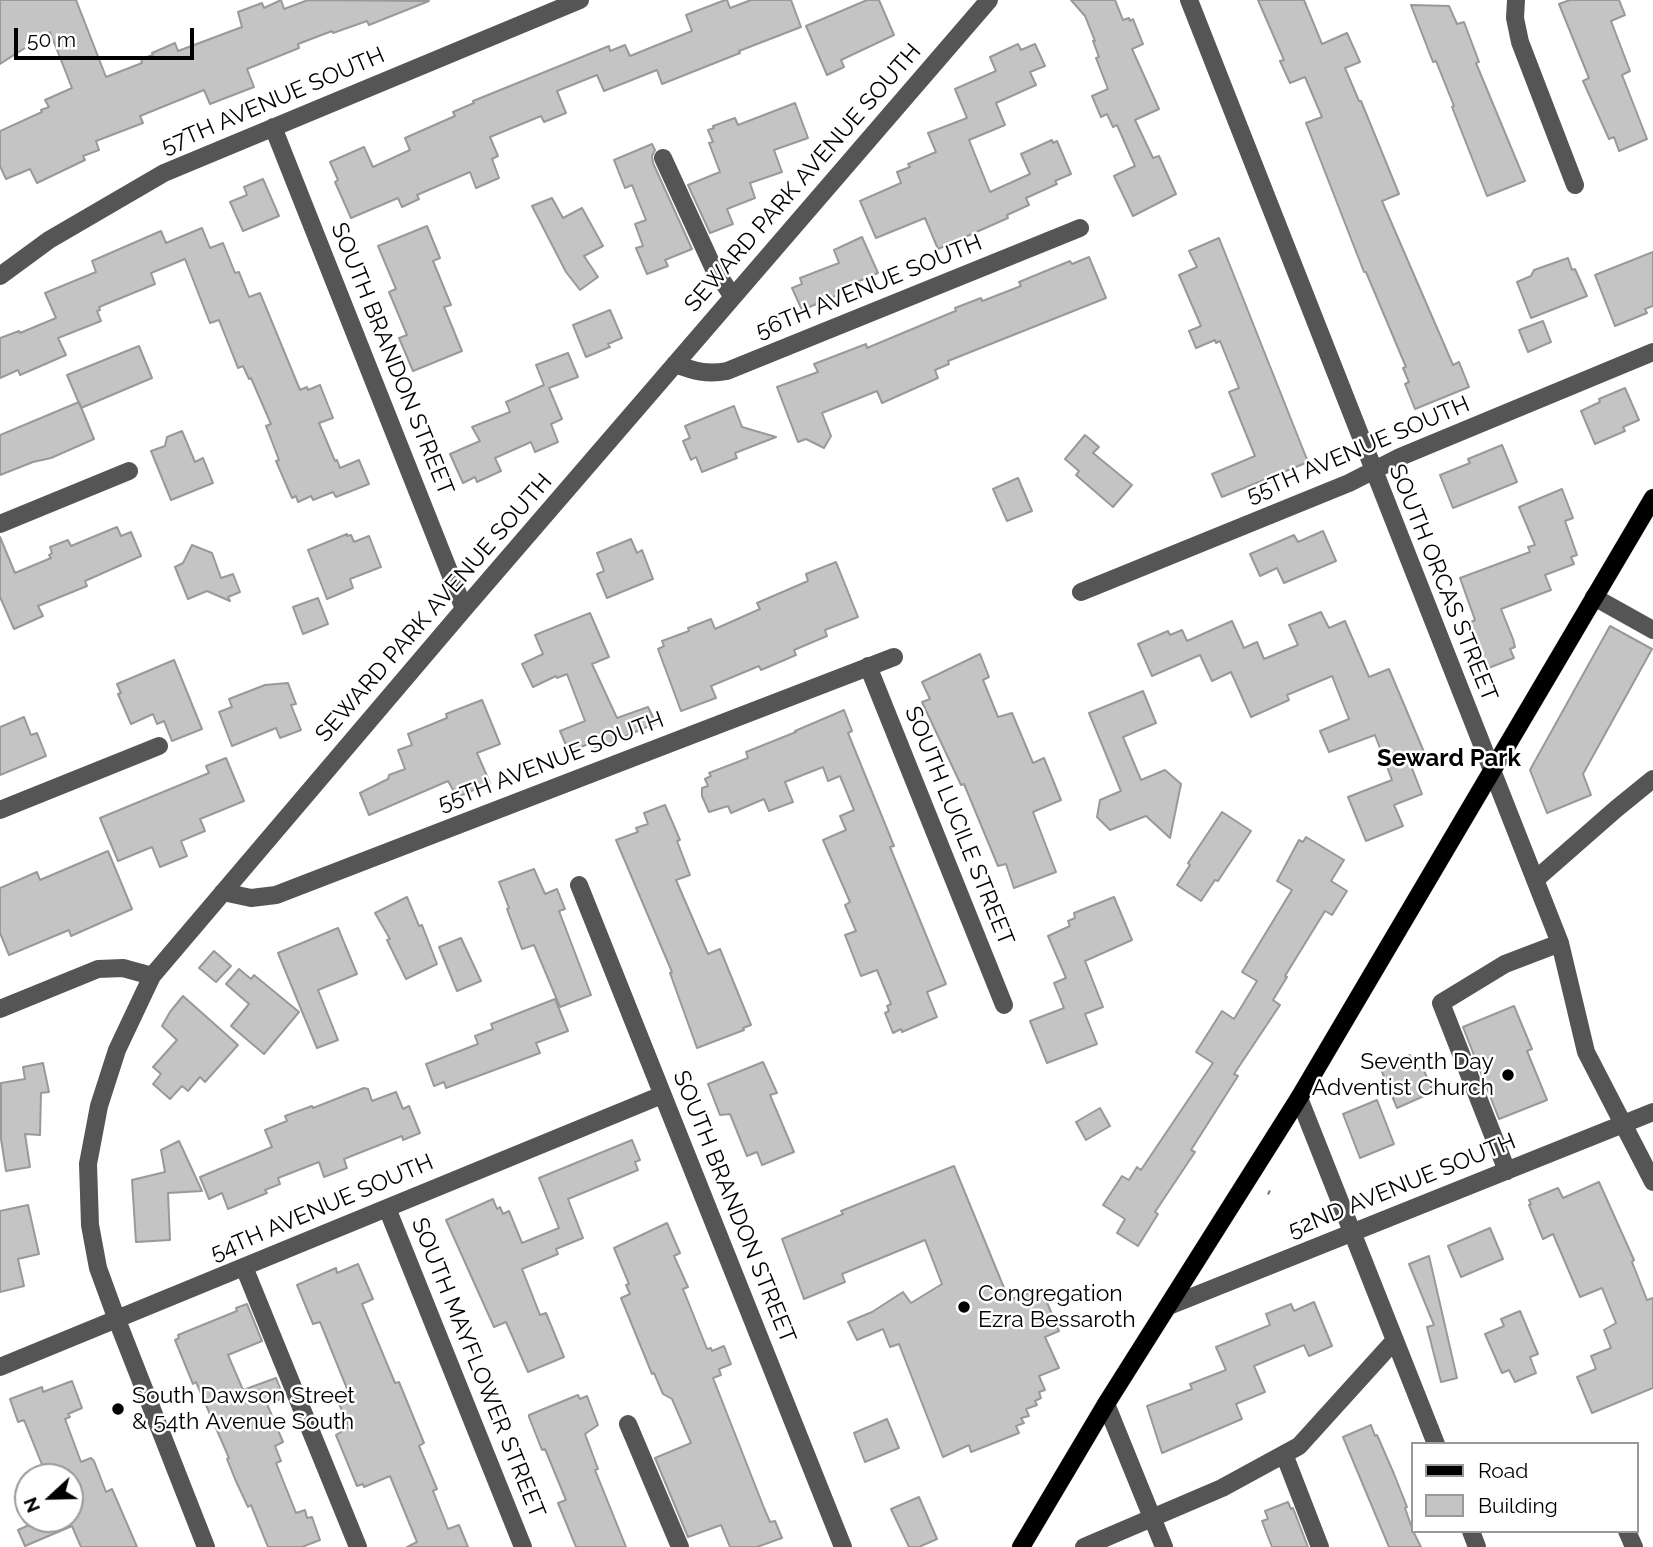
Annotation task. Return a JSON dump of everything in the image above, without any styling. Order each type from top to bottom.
[{"type":"main road","points":[[1021,1547],[1106,1404],[1299,1098],[1653,498]]},
{"type":"street","name":"57TH AVENUE SOUTH","points":[[0,276],[49,240],[164,173],[580,0]]},
{"type":"street","name":"SEWARD PARK AVENUE SOUTH","points":[[206,1547],[98,1268],[90,1225],[88,1164],[99,1106],[117,1050],[152,976],[989,0]]},
{"type":"street","name":"SOUTH ORCAS STREET","points":[[1189,0],[1560,943],[1586,1052],[1653,1182]]},
{"type":"street","points":[[1516,0],[1515,18],[1520,42],[1575,185]]},
{"type":"street","name":"SOUTH BRANDON STREET","points":[[273,127],[464,609]]},
{"type":"street","points":[[663,158],[713,268],[733,297]]},
{"type":"street","name":"56TH AVENUE SOUTH","points":[[675,364],[698,373],[727,371],[1080,228]]},
{"type":"street","name":"55TH AVENUE SOUTH","points":[[1081,592],[1349,484],[1412,452],[1653,352]]},
{"type":"street","points":[[0,524],[129,471]]},
{"type":"street","points":[[1594,597],[1653,630]]},
{"type":"street","name":"55TH AVENUE SOUTH","points":[[223,892],[251,898],[276,895],[894,657]]},
{"type":"street","name":"SOUTH LUCILE STREET","points":[[868,666],[1004,1005]]},
{"type":"street","points":[[0,810],[159,747]]},
{"type":"street","points":[[1535,880],[1653,779]]},
{"type":"street","name":"SOUTH BRANDON STREET","points":[[579,885],[843,1547]]},
{"type":"street","points":[[1507,1171],[1441,1003],[1505,964],[1560,943]]},
{"type":"street","points":[[0,1009],[98,969],[123,968],[152,976]]},
{"type":"street","name":"54TH AVENUE SOUTH","points":[[0,1367],[662,1095]]},
{"type":"street","points":[[1299,1098],[1435,1442]]},
{"type":"street","name":"52ND AVENUE SOUTH","points":[[1169,1306],[1653,1112]]},
{"type":"street","name":"SOUTH MAYFLOWER STREET","points":[[387,1208],[523,1547]]},
{"type":"street","points":[[244,1267],[358,1547]]},
{"type":"street","points":[[1084,1547],[1222,1488],[1299,1446],[1395,1340]]},
{"type":"street","points":[[1106,1404],[1164,1547]]},
{"type":"street","points":[[628,1424],[680,1547]]},
{"type":"street","points":[[1284,1454],[1320,1547]]},
{"type":"building","points":[[0,0],[76,0],[106,77],[142,63],[141,59],[175,43],[178,51],[242,27],[238,12],[262,3],[264,8],[281,0],[284,9],[308,0],[429,1],[369,25],[367,21],[333,33],[332,31],[247,69],[254,87],[210,104],[204,90],[140,116],[143,123],[96,141],[99,150],[83,156],[85,160],[37,183],[30,169],[6,179],[0,166],[0,131],[42,112],[41,110],[49,107],[45,100],[72,88],[50,32],[0,64]]},
{"type":"building","points":[[725,0],[730,8],[751,0],[791,0],[801,27],[662,84],[657,70],[604,91],[597,75],[557,91],[566,113],[544,122],[541,116],[490,137],[498,156],[492,159],[499,178],[476,188],[470,172],[417,195],[419,199],[402,207],[398,198],[351,218],[335,182],[338,180],[330,162],[364,147],[373,167],[410,150],[405,138],[455,116],[453,112],[474,103],[473,101],[609,46],[610,51],[625,45],[630,56],[692,31],[686,15]]},
{"type":"building","points":[[867,0],[879,0],[894,35],[841,60],[844,67],[827,75],[806,26]]},
{"type":"building","points":[[1071,0],[1115,0],[1123,20],[1133,19],[1143,44],[1132,49],[1159,109],[1135,120],[1153,158],[1159,156],[1176,194],[1133,216],[1114,176],[1135,166],[1117,125],[1113,127],[1107,114],[1101,117],[1092,96],[1108,89],[1096,58],[1099,57],[1095,41],[1085,16]]},
{"type":"building","points":[[1258,0],[1304,0],[1322,44],[1347,33],[1360,62],[1345,68],[1399,194],[1382,201],[1453,365],[1459,362],[1469,387],[1415,409],[1405,384],[1409,382],[1403,368],[1406,367],[1364,272],[1306,123],[1322,117],[1305,77],[1290,83],[1280,61],[1284,60]]},
{"type":"building","points":[[1570,0],[1619,0],[1625,15],[1611,21],[1630,71],[1622,75],[1647,139],[1619,151],[1614,137],[1609,139],[1583,81],[1589,78],[1559,4]]},
{"type":"building","points":[[1411,5],[1449,6],[1457,24],[1464,22],[1479,62],[1476,63],[1525,181],[1487,196],[1452,107],[1454,106]]},
{"type":"building","points":[[1018,44],[1021,50],[1035,44],[1045,66],[1030,72],[1036,85],[996,103],[1005,125],[969,140],[990,192],[1030,174],[1021,154],[1052,140],[1053,143],[1057,141],[1071,174],[1055,181],[1057,184],[1026,198],[1029,205],[1007,215],[1008,218],[938,249],[925,218],[876,238],[860,201],[901,183],[897,172],[936,152],[928,133],[967,118],[955,89],[996,71],[990,57]]},
{"type":"building","points":[[795,103],[808,138],[774,150],[782,172],[750,183],[755,198],[727,209],[733,224],[710,233],[688,185],[720,172],[709,143],[713,142],[708,130],[735,118],[738,125]]},
{"type":"building","points":[[652,144],[655,150],[653,163],[692,249],[665,260],[668,266],[647,274],[636,248],[643,246],[635,224],[646,220],[632,185],[625,188],[614,160]]},
{"type":"building","points":[[263,179],[279,216],[243,231],[230,202],[247,195],[244,187]]},
{"type":"building","points":[[552,198],[563,218],[582,208],[603,246],[584,256],[598,277],[580,290],[566,272],[532,206]]},
{"type":"building","points":[[427,226],[440,258],[433,261],[451,305],[444,307],[462,351],[413,371],[399,338],[407,335],[389,292],[396,289],[378,246]]},
{"type":"building","points":[[202,228],[210,248],[223,243],[235,273],[239,272],[249,297],[260,293],[300,390],[320,385],[333,418],[319,423],[335,461],[337,460],[340,468],[359,460],[369,484],[336,497],[333,492],[313,500],[311,496],[298,502],[296,496],[292,498],[276,461],[279,460],[266,426],[271,424],[251,378],[249,379],[243,366],[238,368],[219,320],[210,323],[185,259],[151,273],[155,284],[99,307],[100,310],[97,311],[101,321],[58,338],[66,355],[20,375],[18,370],[0,378],[0,338],[56,318],[45,293],[96,272],[92,261],[161,231],[166,243]]},
{"type":"building","points":[[862,237],[878,273],[836,291],[838,295],[802,310],[792,288],[802,284],[800,278],[839,263],[834,250]]},
{"type":"building","points":[[1219,238],[1308,462],[1222,497],[1212,474],[1255,456],[1229,392],[1239,388],[1220,341],[1216,343],[1215,340],[1196,348],[1189,331],[1201,326],[1179,275],[1197,267],[1189,251]]},
{"type":"building","points":[[1653,252],[1653,306],[1645,309],[1647,313],[1615,326],[1595,275]]},
{"type":"building","points":[[1089,257],[1106,298],[948,361],[949,364],[935,370],[938,378],[882,403],[877,391],[822,413],[831,436],[824,448],[806,439],[798,442],[777,387],[818,372],[814,364],[866,344],[867,348],[956,311],[955,308],[981,298],[982,301],[985,300],[1021,286],[1019,282],[1070,261],[1072,264]]},
{"type":"building","points":[[1568,258],[1587,296],[1531,318],[1517,282],[1531,276],[1534,270]]},
{"type":"building","points":[[610,310],[622,338],[608,344],[610,347],[586,357],[573,325]]},
{"type":"building","points":[[1543,321],[1551,342],[1528,352],[1519,330]]},
{"type":"building","points":[[139,346],[152,378],[81,408],[67,375]]},
{"type":"building","points":[[568,353],[578,377],[549,388],[562,419],[551,424],[558,442],[535,452],[531,442],[495,458],[501,471],[477,482],[475,477],[463,483],[450,454],[480,441],[472,427],[510,412],[506,402],[544,385],[536,365]]},
{"type":"building","points":[[1625,388],[1639,420],[1623,427],[1625,431],[1595,444],[1581,411],[1600,402],[1599,399]]},
{"type":"building","points":[[79,402],[94,439],[51,458],[0,475],[0,435]]},
{"type":"building","points":[[734,406],[742,427],[776,437],[735,453],[737,458],[702,472],[696,457],[691,460],[683,441],[690,438],[685,426]]},
{"type":"building","points":[[182,431],[195,462],[203,458],[213,483],[171,500],[151,451],[165,446],[167,437]]},
{"type":"building","points":[[1085,435],[1099,447],[1093,453],[1132,485],[1113,507],[1076,475],[1079,471],[1065,459]]},
{"type":"building","points":[[1502,445],[1517,482],[1453,508],[1440,475],[1470,463],[1468,459]]},
{"type":"building","points":[[1018,478],[1032,511],[1007,521],[993,489]]},
{"type":"building","points":[[1562,489],[1573,518],[1565,521],[1577,555],[1571,557],[1574,564],[1545,575],[1551,590],[1501,609],[1513,639],[1515,647],[1510,649],[1514,658],[1486,669],[1467,624],[1475,620],[1460,578],[1530,552],[1528,547],[1535,545],[1519,507]]},
{"type":"building","points":[[117,527],[121,536],[131,532],[141,556],[85,581],[87,586],[38,606],[43,616],[14,629],[0,597],[0,537],[15,573],[51,558],[50,547],[68,540],[71,546]]},
{"type":"building","points":[[1323,531],[1336,561],[1284,583],[1277,568],[1260,576],[1250,554],[1294,535],[1298,542]]},
{"type":"building","points":[[347,534],[351,535],[354,542],[369,536],[381,567],[350,579],[353,588],[327,599],[308,550]]},
{"type":"building","points":[[631,539],[637,553],[642,550],[653,579],[607,598],[597,574],[604,571],[597,553]]},
{"type":"building","points":[[192,545],[212,553],[221,578],[233,574],[240,592],[228,597],[230,601],[207,591],[188,599],[175,567],[183,563]]},
{"type":"building","points":[[836,562],[858,617],[825,630],[827,636],[794,650],[796,655],[761,670],[759,666],[711,686],[716,698],[681,711],[658,649],[664,646],[662,641],[711,619],[715,629],[760,609],[757,603],[808,581],[806,574]]},
{"type":"building","points":[[318,598],[328,624],[303,634],[293,607]]},
{"type":"building","points":[[1321,612],[1329,628],[1345,621],[1369,677],[1389,669],[1424,752],[1408,758],[1422,794],[1394,805],[1403,826],[1366,841],[1348,797],[1392,780],[1375,735],[1329,752],[1320,731],[1349,719],[1332,676],[1287,695],[1289,700],[1251,717],[1231,672],[1212,681],[1200,655],[1152,676],[1138,644],[1168,631],[1170,635],[1182,630],[1187,641],[1232,621],[1244,648],[1257,642],[1264,659],[1298,645],[1289,625]]},
{"type":"building","points":[[590,613],[609,657],[592,664],[617,718],[648,707],[656,723],[596,749],[593,742],[569,752],[560,731],[585,721],[567,674],[533,687],[522,664],[543,654],[535,635]]},
{"type":"building","points":[[1610,626],[1652,649],[1583,774],[1591,795],[1547,813],[1530,770]]},
{"type":"building","points":[[980,654],[989,677],[983,680],[998,717],[1012,713],[1033,763],[1044,758],[1061,800],[1033,812],[1056,872],[1014,888],[1006,864],[998,866],[964,784],[961,785],[922,702],[930,699],[922,682]]},
{"type":"building","points":[[174,660],[202,729],[172,741],[164,721],[157,724],[153,714],[131,724],[118,694],[121,693],[117,684]]},
{"type":"building","points":[[288,683],[296,704],[291,705],[301,730],[280,738],[276,728],[232,746],[219,712],[232,707],[229,699],[265,685]]},
{"type":"building","points":[[1143,691],[1156,723],[1123,737],[1141,780],[1165,770],[1181,784],[1170,838],[1146,816],[1110,830],[1097,817],[1100,800],[1121,791],[1089,713]]},
{"type":"building","points":[[482,700],[500,744],[477,753],[490,783],[457,797],[448,781],[369,815],[360,793],[388,779],[389,775],[405,769],[398,750],[412,745],[408,734],[447,718],[446,714]]},
{"type":"building","points":[[844,710],[852,731],[848,733],[894,846],[890,847],[946,984],[927,992],[937,1017],[902,1032],[901,1029],[893,1033],[885,1013],[889,1011],[887,1006],[891,1004],[877,970],[861,976],[845,935],[856,931],[845,905],[850,902],[823,840],[846,830],[840,816],[854,810],[840,776],[828,781],[823,767],[785,782],[793,802],[769,811],[764,799],[731,813],[728,806],[709,812],[702,796],[702,788],[708,786],[705,779],[711,776],[709,773],[748,758],[746,752]]},
{"type":"building","points":[[24,717],[31,735],[37,733],[46,756],[0,775],[0,727]]},
{"type":"building","points":[[226,758],[244,801],[200,819],[205,831],[181,841],[187,856],[160,867],[152,847],[118,861],[100,818],[209,773],[206,766]]},
{"type":"building","points":[[665,805],[680,840],[677,841],[690,875],[676,880],[708,954],[720,949],[751,1025],[697,1048],[670,973],[672,972],[616,840],[638,832],[636,828],[648,824],[644,813]]},
{"type":"building","points":[[1222,812],[1251,831],[1218,881],[1215,880],[1201,901],[1177,885],[1190,865],[1188,863]]},
{"type":"building","points":[[1306,837],[1344,860],[1331,881],[1347,891],[1332,915],[1325,911],[1285,976],[1287,977],[1273,1000],[1280,1005],[1234,1074],[1238,1076],[1191,1150],[1195,1152],[1155,1212],[1158,1214],[1138,1246],[1117,1233],[1125,1219],[1103,1205],[1122,1176],[1129,1180],[1137,1167],[1141,1170],[1213,1063],[1196,1052],[1222,1011],[1234,1019],[1257,981],[1242,972],[1292,890],[1277,881],[1299,840],[1303,842]]},
{"type":"building","points":[[108,851],[132,909],[71,936],[69,930],[9,955],[0,933],[0,888],[37,872],[40,880]]},
{"type":"building","points":[[534,869],[545,894],[557,889],[565,909],[559,911],[591,995],[560,1007],[534,945],[522,949],[499,882]]},
{"type":"building","points":[[407,897],[419,926],[422,925],[437,964],[406,979],[387,940],[390,939],[375,913]]},
{"type":"building","points":[[1114,897],[1132,940],[1085,961],[1103,1007],[1085,1014],[1097,1044],[1047,1063],[1030,1021],[1064,1008],[1054,983],[1066,978],[1048,936],[1070,926],[1068,921],[1075,918],[1074,913]]},
{"type":"building","points":[[338,928],[357,974],[318,990],[338,1040],[317,1048],[278,953]]},
{"type":"building","points":[[461,938],[481,981],[457,991],[439,947]]},
{"type":"building","points":[[214,951],[231,966],[216,982],[199,968]]},
{"type":"building","points":[[239,969],[251,979],[254,975],[299,1012],[264,1054],[231,1026],[249,1004],[226,984]]},
{"type":"building","points":[[183,996],[238,1045],[205,1082],[200,1077],[188,1091],[182,1086],[170,1099],[153,1084],[161,1074],[153,1067],[177,1040],[162,1026]]},
{"type":"building","points":[[555,999],[568,1031],[536,1043],[540,1053],[446,1088],[444,1082],[434,1086],[426,1064],[478,1044],[475,1036],[493,1029],[491,1024]]},
{"type":"building","name":"Seventh Day Adventist Church","points":[[1514,1006],[1532,1049],[1527,1051],[1547,1100],[1499,1119],[1463,1027]]},
{"type":"building","points":[[1410,1055],[1415,1068],[1423,1068],[1433,1092],[1397,1108],[1380,1067]]},
{"type":"building","points":[[763,1062],[777,1093],[770,1095],[794,1152],[762,1165],[757,1152],[747,1156],[730,1114],[720,1115],[708,1084]]},
{"type":"building","points":[[43,1063],[49,1092],[41,1093],[40,1135],[25,1134],[30,1167],[6,1171],[1,1139],[1,1083],[25,1079],[23,1067]]},
{"type":"building","points":[[364,1088],[368,1089],[372,1101],[396,1092],[403,1109],[409,1106],[420,1133],[403,1140],[402,1136],[344,1159],[347,1168],[324,1177],[319,1162],[278,1178],[280,1184],[265,1190],[267,1193],[228,1209],[222,1193],[209,1199],[200,1177],[272,1147],[265,1130],[287,1121],[285,1116]]},
{"type":"building","points":[[1377,1100],[1394,1144],[1360,1158],[1343,1114]]},
{"type":"building","points":[[1100,1108],[1110,1126],[1086,1140],[1076,1122]]},
{"type":"building","points":[[632,1140],[640,1160],[635,1162],[638,1170],[568,1199],[583,1238],[556,1249],[558,1254],[522,1269],[540,1315],[546,1313],[564,1357],[528,1372],[506,1322],[494,1327],[446,1220],[493,1199],[497,1209],[500,1207],[503,1214],[509,1211],[522,1243],[559,1228],[539,1178]]},
{"type":"building","points":[[179,1141],[202,1191],[168,1193],[170,1240],[136,1242],[132,1180],[165,1172],[161,1150]]},
{"type":"building","name":"Congregation Ezra Bessaroth","points":[[954,1166],[1009,1300],[1041,1288],[1059,1331],[1045,1337],[1059,1368],[1039,1376],[1045,1390],[1039,1392],[1041,1398],[1035,1401],[1037,1405],[1026,1409],[1029,1416],[1021,1418],[1024,1423],[1016,1426],[1019,1433],[971,1452],[969,1445],[943,1457],[899,1344],[890,1347],[883,1329],[857,1340],[848,1322],[872,1312],[903,1292],[911,1303],[942,1284],[925,1240],[842,1274],[845,1282],[804,1299],[782,1239],[843,1214],[841,1211]]},
{"type":"building","points":[[1599,1182],[1634,1260],[1632,1262],[1647,1300],[1653,1298],[1653,1388],[1592,1413],[1577,1377],[1596,1369],[1591,1356],[1611,1348],[1604,1330],[1616,1323],[1602,1288],[1580,1297],[1553,1234],[1543,1239],[1529,1200],[1558,1188],[1563,1198]]},
{"type":"building","points":[[28,1205],[39,1254],[18,1259],[24,1286],[0,1292],[0,1211]]},
{"type":"building","points":[[667,1223],[680,1253],[674,1256],[688,1287],[683,1289],[707,1349],[711,1348],[712,1351],[724,1346],[731,1364],[719,1369],[721,1375],[713,1378],[770,1522],[775,1521],[782,1538],[757,1547],[730,1547],[721,1525],[688,1537],[655,1458],[691,1443],[672,1399],[663,1394],[654,1373],[652,1374],[621,1298],[630,1294],[626,1285],[629,1284],[614,1248]]},
{"type":"building","points":[[1490,1228],[1503,1259],[1461,1277],[1448,1246]]},
{"type":"building","points":[[1429,1256],[1457,1378],[1441,1382],[1427,1327],[1434,1325],[1409,1264]]},
{"type":"building","points":[[358,1264],[373,1299],[362,1304],[424,1443],[419,1446],[437,1489],[433,1491],[448,1529],[459,1525],[468,1547],[407,1547],[417,1542],[390,1476],[364,1487],[363,1484],[357,1486],[336,1435],[349,1427],[337,1399],[348,1391],[320,1322],[313,1324],[297,1285],[336,1268],[337,1273]]},
{"type":"building","points":[[1314,1302],[1332,1346],[1309,1356],[1304,1345],[1254,1366],[1265,1392],[1236,1404],[1242,1419],[1162,1453],[1147,1406],[1192,1389],[1190,1384],[1226,1370],[1216,1347],[1270,1325],[1266,1314],[1291,1304],[1294,1311]]},
{"type":"building","points":[[247,1304],[262,1341],[228,1355],[243,1390],[276,1378],[284,1398],[267,1404],[283,1442],[275,1446],[281,1461],[276,1463],[296,1513],[305,1510],[307,1518],[312,1517],[320,1540],[302,1547],[268,1547],[251,1505],[248,1507],[235,1479],[227,1459],[229,1458],[175,1340],[179,1338],[178,1335],[237,1311],[236,1308]]},
{"type":"building","points":[[1520,1311],[1538,1354],[1530,1357],[1536,1373],[1515,1382],[1509,1370],[1502,1373],[1485,1334],[1504,1326],[1501,1319]]},
{"type":"building","points":[[72,1381],[82,1408],[68,1414],[70,1417],[65,1419],[81,1462],[91,1458],[94,1461],[106,1492],[112,1489],[137,1547],[81,1547],[75,1533],[84,1533],[84,1463],[41,1463],[24,1420],[18,1422],[10,1399],[42,1387],[43,1392]]},
{"type":"building","points":[[578,1395],[580,1399],[587,1396],[598,1425],[585,1434],[598,1469],[595,1470],[626,1547],[576,1547],[558,1503],[566,1500],[529,1417]]},
{"type":"building","points":[[887,1419],[899,1448],[865,1462],[854,1433]]},
{"type":"building","points":[[1371,1425],[1407,1507],[1405,1508],[1412,1533],[1421,1547],[1389,1547],[1343,1437]]},
{"type":"building","points":[[919,1497],[937,1539],[919,1547],[909,1547],[891,1509]]},
{"type":"building","points":[[1288,1502],[1291,1509],[1293,1508],[1308,1547],[1272,1547],[1262,1521],[1268,1519],[1265,1511]]},
{"type":"building","points":[[19,1533],[56,1533],[25,1546]]},
{"type":"place","name":"Seventh Day Adventist Church","points":[[1508,1075]]},
{"type":"place","name":"Congregation Ezra Bessaroth","points":[[964,1307]]},
{"type":"place","name":"South Dawson Street & 54th Avenue South","points":[[118,1409]]},
{"type":"district","name":"Seward Park","points":[[1449,759]]}]
